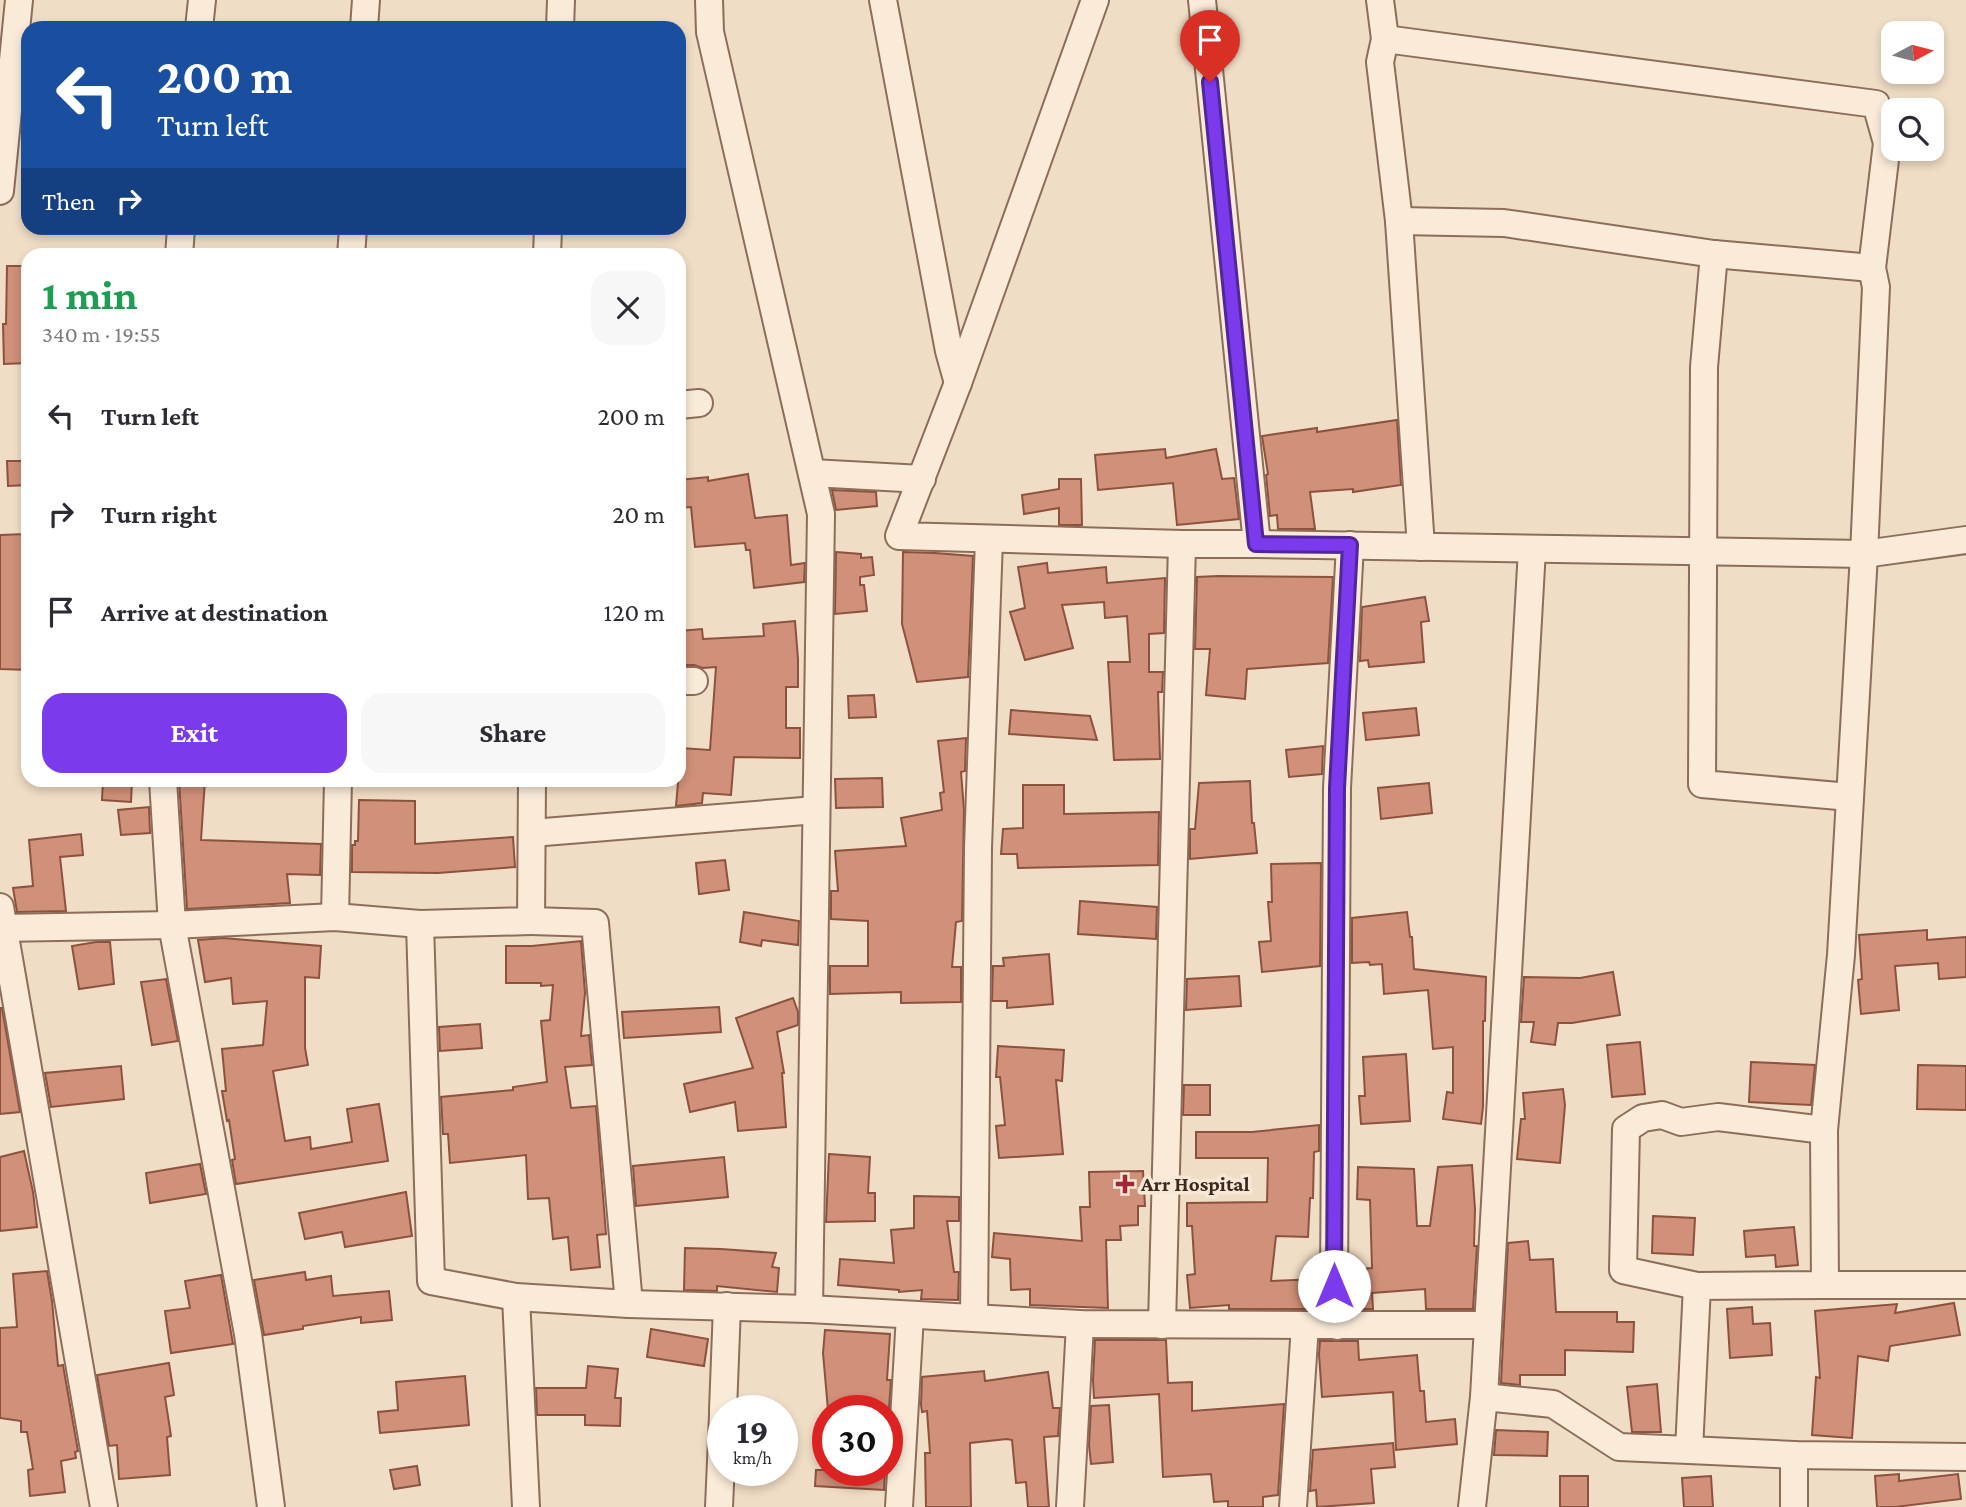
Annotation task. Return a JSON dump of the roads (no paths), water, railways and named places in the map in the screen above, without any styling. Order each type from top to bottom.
[{"type":"street","points":[[0,191],[19,0]]},
{"type":"street","points":[[200,21],[202,0]]},
{"type":"street","points":[[364,21],[366,0]]},
{"type":"street","points":[[560,21],[561,0]]},
{"type":"street","points":[[709,0],[710,32],[821,514],[809,1309]]},
{"type":"street","points":[[883,0],[949,351],[958,383]]},
{"type":"street","points":[[1094,0],[958,383],[900,536],[1182,544],[1864,554],[1966,540]]},
{"type":"street","points":[[1202,0],[1256,544]]},
{"type":"street","points":[[1380,0],[1385,39],[1380,62],[1399,221],[1421,547]]},
{"type":"street","points":[[1385,39],[1876,104],[1887,143],[1872,268],[1876,287],[1864,554],[1841,956],[1824,1130],[1825,1285]]},
{"type":"street","points":[[1399,221],[1504,223],[1714,254],[1872,268]]},
{"type":"street","points":[[1714,254],[1704,367],[1702,784],[1850,797]]},
{"type":"street","points":[[812,473],[922,479]]},
{"type":"street","points":[[974,1318],[978,848],[989,539]]},
{"type":"street","points":[[1162,1325],[1182,544]]},
{"type":"street","points":[[1337,1326],[1334,1286],[1337,788],[1350,545]]},
{"type":"street","points":[[1472,1507],[1484,1397],[1531,549]]},
{"type":"street","points":[[163,787],[172,925],[248,1334],[271,1507]]},
{"type":"street","points":[[335,917],[338,787]]},
{"type":"street","points":[[531,921],[532,787]]},
{"type":"street","points":[[532,833],[816,810]]},
{"type":"street","points":[[104,1507],[1,921],[172,925],[335,917],[420,924],[531,921],[595,923],[629,1304]]},
{"type":"street","points":[[420,924],[431,1281],[516,1297],[1080,1324],[1488,1325]]},
{"type":"street","points":[[1824,1130],[1718,1117],[1681,1122],[1662,1115],[1643,1118],[1626,1129],[1623,1270],[1697,1286],[1966,1285]]},
{"type":"street","points":[[1689,1450],[1697,1286]]},
{"type":"street","points":[[516,1297],[526,1507]]},
{"type":"street","points":[[724,1395],[727,1306]]},
{"type":"street","points":[[899,1507],[910,1315]]},
{"type":"street","points":[[1070,1507],[1080,1324]]},
{"type":"street","points":[[1293,1507],[1305,1325]]},
{"type":"street","points":[[1484,1397],[1553,1404],[1619,1447],[1794,1455],[1966,1457]]},
{"type":"street","points":[[1794,1455],[1794,1507]]},
{"type":"street","points":[[719,1507],[720,1486]]},
{"type":"place","name":"Arr Hospital","points":[[1125,1184]]}]
